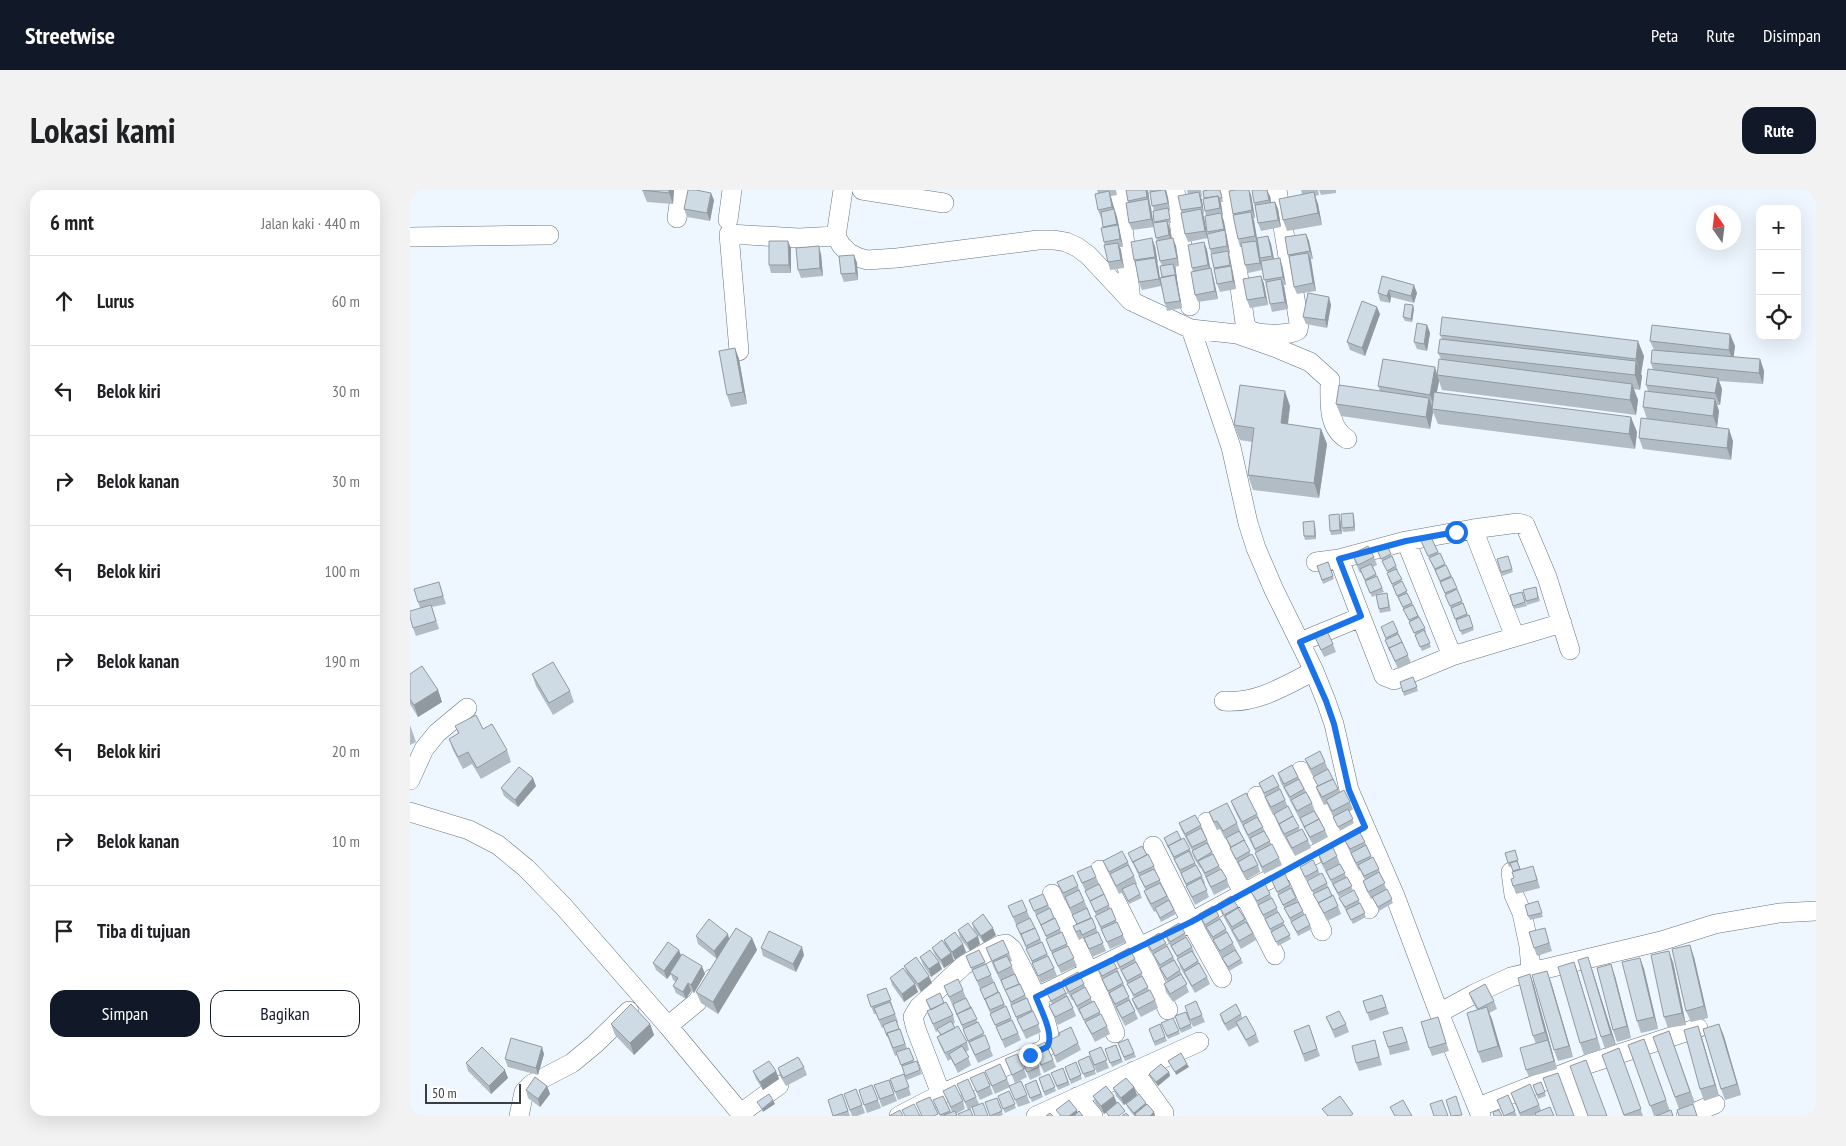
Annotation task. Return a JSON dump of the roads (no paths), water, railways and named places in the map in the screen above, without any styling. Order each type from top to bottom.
[{"type":"street","points":[[677,218],[682,190]]},
{"type":"street","points":[[728,220],[732,190]]},
{"type":"street","points":[[843,190],[836,236],[849,253],[867,260],[1038,240],[1066,242],[1088,255],[1132,301],[1192,329],[1237,334],[1310,362],[1330,380],[1334,427],[1339,434],[1347,439]]},
{"type":"street","points":[[862,190],[944,203]]},
{"type":"street","points":[[1119,190],[1132,301]]},
{"type":"street","points":[[1175,190],[1190,306]]},
{"type":"street","points":[[1226,190],[1247,328],[1256,332],[1290,334],[1298,330],[1299,323],[1277,190]]},
{"type":"street","points":[[739,351],[729,234],[799,238],[836,236]]},
{"type":"street","points":[[410,238],[549,235]]},
{"type":"street","points":[[1192,329],[1230,447],[1256,548],[1314,671],[1334,724],[1349,790],[1395,896],[1439,1013],[1480,1112],[1564,1074],[1698,1028]]},
{"type":"street","points":[[1316,562],[1339,559],[1406,541],[1518,523],[1525,526],[1547,577],[1570,650]]},
{"type":"street","points":[[1473,529],[1515,637]]},
{"type":"street","points":[[1406,541],[1452,656]]},
{"type":"street","points":[[1339,559],[1384,676],[1389,679],[1394,680],[1452,656],[1562,623]]},
{"type":"street","points":[[1300,642],[1361,616]]},
{"type":"street","points":[[1224,701],[1236,702],[1270,693],[1314,671]]},
{"type":"street","points":[[410,780],[424,748],[437,733],[467,708]]},
{"type":"street","points":[[1301,771],[1338,841],[1369,909]]},
{"type":"street","points":[[1257,796],[1293,866],[1322,931]]},
{"type":"street","points":[[410,812],[469,830],[498,845],[526,868],[564,907],[668,1026],[742,1115],[779,1085]]},
{"type":"street","points":[[1207,822],[1275,955]]},
{"type":"street","points":[[1036,997],[1191,922],[1365,827]]},
{"type":"street","points":[[1153,846],[1191,922],[1222,978]]},
{"type":"street","points":[[1100,870],[1168,1010]]},
{"type":"street","points":[[1511,872],[1514,895],[1522,913],[1529,946],[1531,972]]},
{"type":"street","points":[[1052,894],[1090,972],[1115,1032]]},
{"type":"street","points":[[1439,1013],[1511,977],[1661,941],[1715,924],[1779,914],[1816,911]]},
{"type":"street","points":[[899,1116],[941,1094],[1050,1044],[1050,1033],[1036,997],[1012,949],[1003,944],[964,965],[919,1007],[913,1017],[941,1094]]},
{"type":"street","points":[[668,1026],[697,1002],[721,966]]},
{"type":"street","points":[[519,1116],[524,1092],[532,1084],[572,1063],[624,1018],[641,996]]},
{"type":"street","points":[[1036,1116],[1199,1042]]},
{"type":"street","points":[[1134,1071],[1164,1113]]},
{"type":"street","points":[[1564,1074],[1581,1116]]},
{"type":"street","points":[[1077,1097],[1093,1116]]},
{"type":"street","points":[[1686,1116],[1715,1104]]}]
